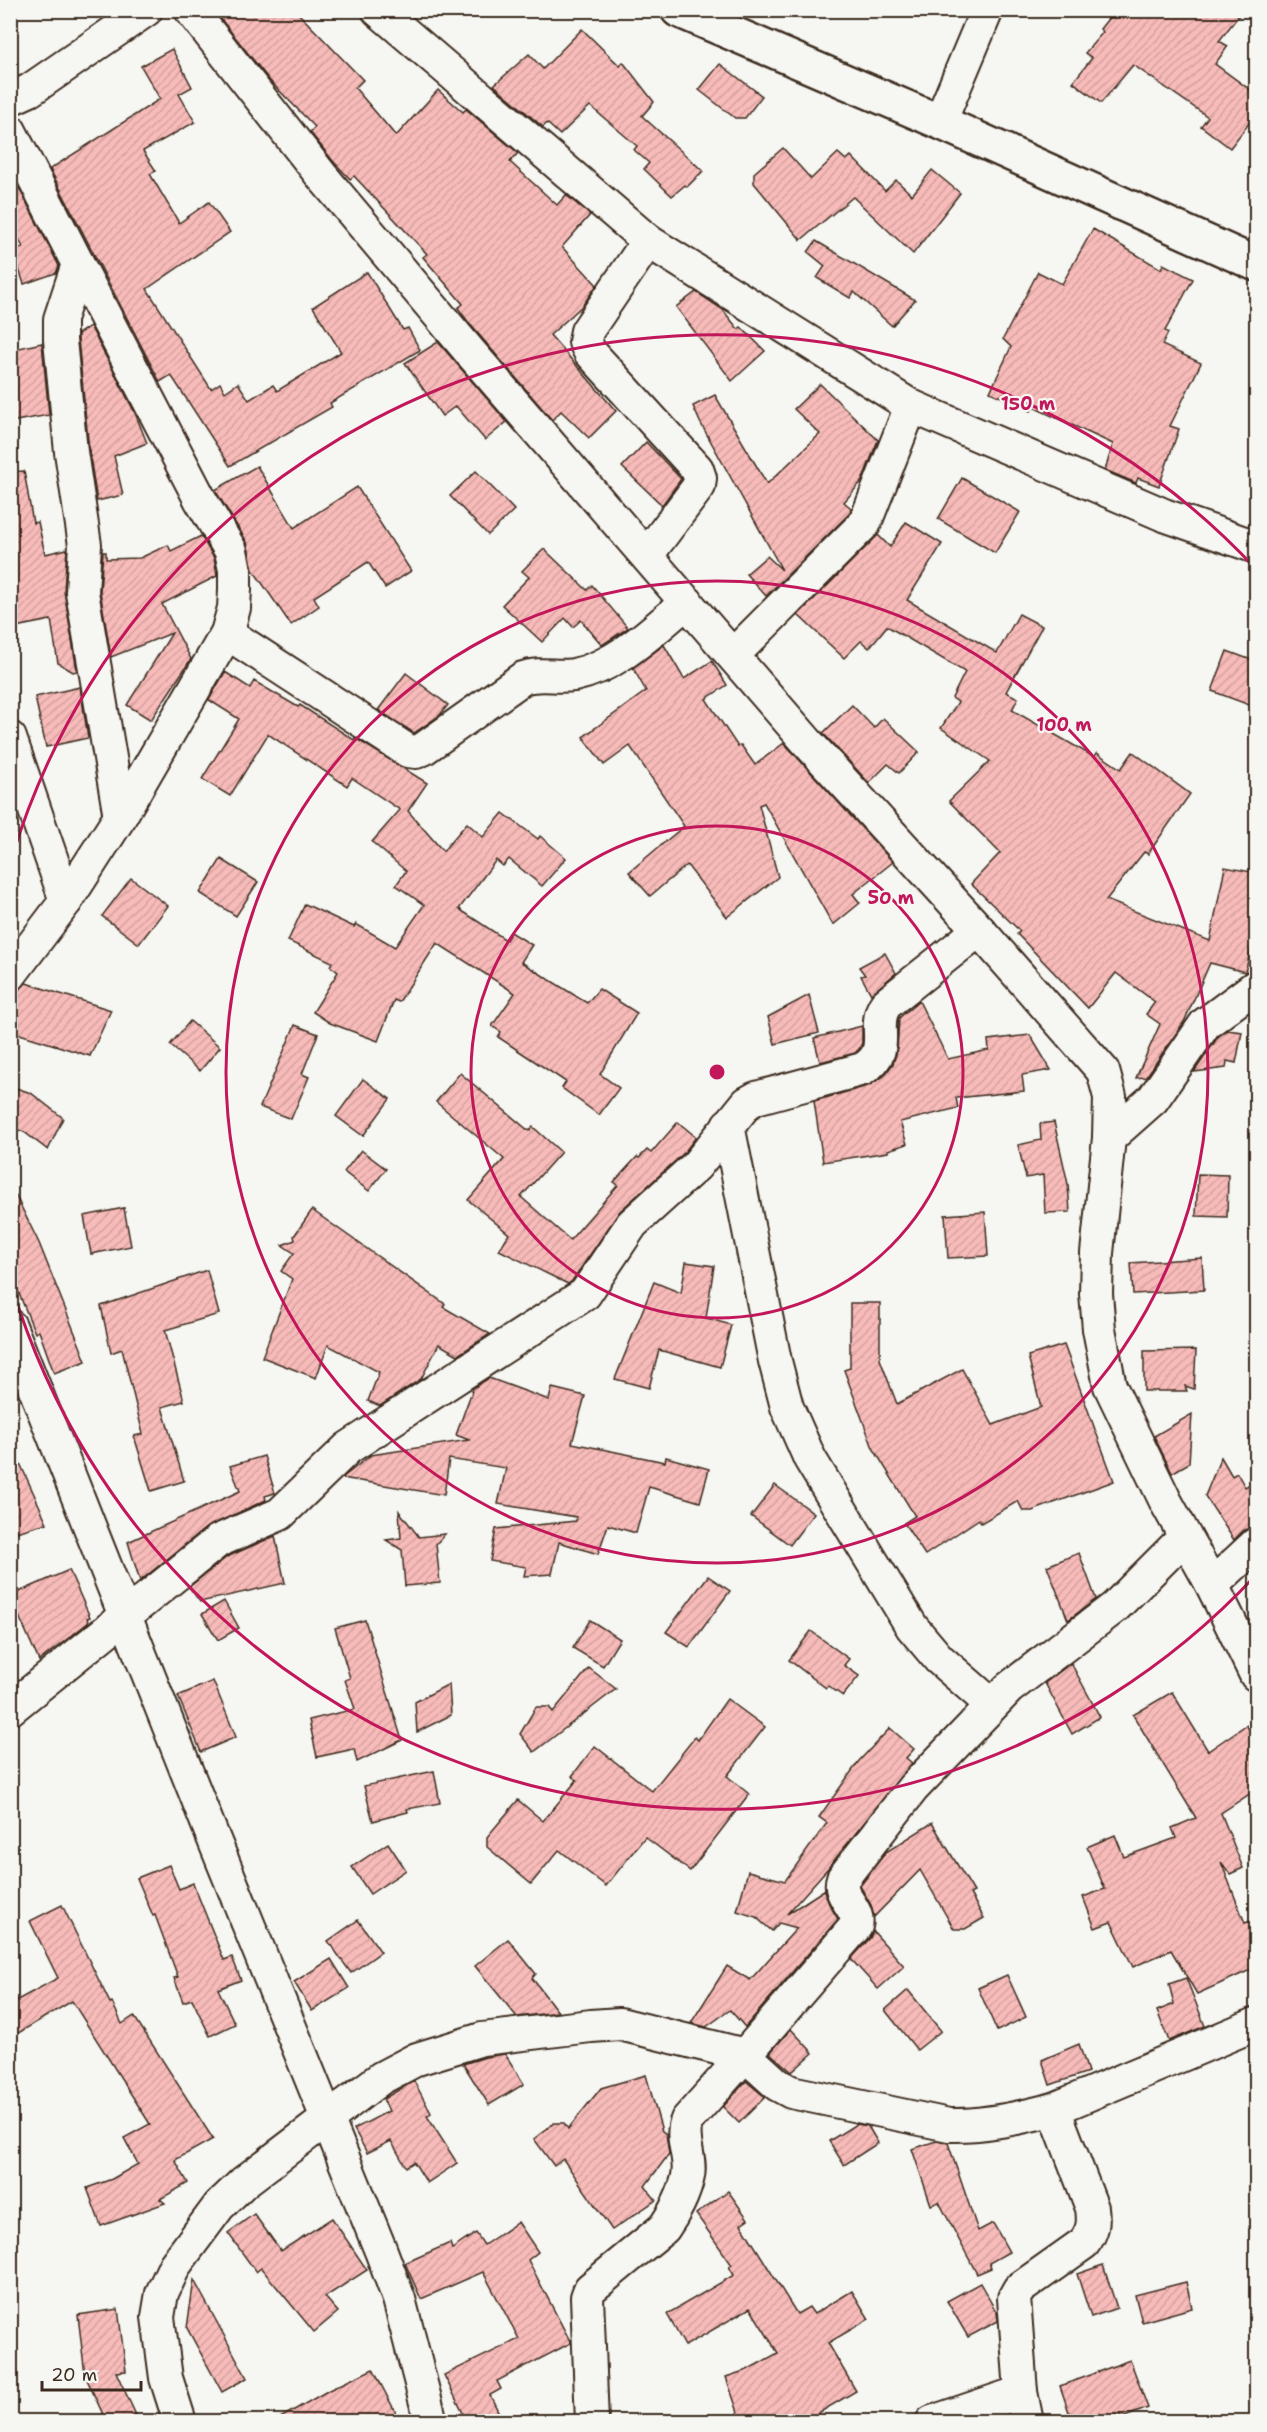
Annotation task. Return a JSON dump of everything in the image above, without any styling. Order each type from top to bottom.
[{"type":"main road","points":[[697,14],[1257,264]]},
{"type":"street","points":[[10,99],[30,90],[146,10]]},
{"type":"street","points":[[192,10],[321,175],[470,352],[808,744],[979,930],[1103,1071],[1110,1097],[1109,1138],[1097,1253],[1096,1294],[1099,1329],[1110,1386],[1257,1675]]},
{"type":"street","points":[[378,10],[648,241],[911,406],[1164,515],[1257,547]]},
{"type":"street","points":[[940,122],[987,10]]},
{"type":"street","points":[[10,131],[200,499],[231,551],[235,570],[234,608],[227,633],[120,817],[66,901],[10,975]]},
{"type":"street","points":[[647,555],[699,486],[698,469],[590,352],[585,342],[587,331],[648,241]]},
{"type":"street","points":[[78,264],[60,319],[60,340],[71,452],[85,545],[82,592],[120,817]]},
{"type":"street","points":[[733,655],[865,523],[911,406]]},
{"type":"street","points":[[227,633],[408,751],[416,752],[523,678],[531,675],[572,675],[607,664],[687,602]]},
{"type":"street","points":[[10,738],[66,901]]},
{"type":"street","points":[[10,1709],[225,1536],[287,1509],[348,1448],[585,1294],[632,1224],[696,1166],[742,1108],[756,1098],[863,1069],[872,1063],[880,1050],[881,1011],[886,1004],[979,930]]},
{"type":"street","points":[[1109,1138],[1153,1099],[1205,1024],[1257,986]]},
{"type":"street","points":[[728,1125],[775,1361],[787,1407],[810,1459],[912,1627],[939,1659],[992,1705]]},
{"type":"street","points":[[10,1326],[399,2299],[431,2421]]},
{"type":"street","points":[[592,2421],[587,2297],[596,2284],[664,2228],[673,2216],[688,2176],[683,2128],[687,2120],[856,1926],[857,1917],[841,1885],[843,1878],[913,1788],[1008,1688],[1114,1607],[1185,1537]]},
{"type":"street","points":[[1212,1585],[1257,1544]]},
{"type":"street","points":[[180,2421],[166,2378],[158,2317],[162,2293],[175,2265],[219,2206],[244,2182],[381,2078],[417,2059],[482,2039],[620,2024],[745,2055],[778,2085],[791,2092],[949,2125],[966,2125],[1026,2116],[1054,2109],[1257,2024]]},
{"type":"street","points":[[932,2421],[1024,2407],[1014,2298],[1019,2289],[1084,2243],[1094,2223],[1092,2208],[1054,2109]]},
{"type":"building","points":[[230,10],[295,10],[363,80],[355,88],[396,136],[438,90],[463,112],[466,109],[518,153],[510,162],[557,205],[566,195],[590,215],[562,247],[597,285],[582,306],[550,335],[616,411],[589,438],[561,411],[552,420],[469,323],[458,308],[463,304],[423,257],[427,254],[354,176],[350,179],[333,161],[310,132],[315,127],[270,81],[220,18]]},
{"type":"building","points":[[1115,10],[1243,10],[1219,41],[1228,46],[1215,64],[1257,95],[1257,113],[1230,148],[1201,126],[1208,117],[1133,65],[1101,103],[1073,82],[1092,58],[1085,53],[1103,32],[1100,29]]},
{"type":"building","points":[[582,29],[620,66],[623,62],[654,102],[642,116],[703,171],[687,187],[685,185],[672,196],[644,169],[649,163],[634,150],[637,146],[590,106],[560,135],[547,123],[543,127],[494,85],[529,54],[543,69]]},
{"type":"building","points":[[172,49],[192,87],[179,94],[195,122],[143,151],[156,171],[150,174],[179,223],[209,202],[230,232],[147,289],[211,389],[220,383],[225,392],[238,383],[249,400],[273,385],[277,391],[341,352],[313,307],[367,272],[403,330],[408,328],[420,350],[330,403],[332,407],[230,466],[171,375],[160,382],[50,169],[160,99],[141,66]]},
{"type":"building","points":[[720,64],[762,96],[745,118],[735,118],[699,90]]},
{"type":"building","points":[[783,148],[811,179],[838,153],[846,160],[851,156],[885,191],[896,180],[912,195],[932,170],[960,193],[913,254],[853,197],[801,240],[754,183],[754,173]]},
{"type":"building","points":[[19,188],[59,266],[56,273],[24,284],[13,251],[23,247],[10,223],[10,194]]},
{"type":"building","points":[[1093,229],[1161,269],[1163,264],[1193,279],[1165,331],[1168,333],[1162,345],[1201,363],[1170,426],[1179,429],[1159,486],[1138,478],[1136,483],[1105,470],[1113,444],[1033,407],[1031,411],[990,392],[1011,347],[1003,339],[1038,272],[1062,284]]},
{"type":"building","points":[[816,241],[915,300],[892,326],[854,292],[850,298],[817,278],[825,266],[808,252]]},
{"type":"building","points":[[696,292],[723,310],[738,329],[741,327],[765,351],[732,381],[676,307]]},
{"type":"building","points":[[90,326],[135,413],[147,443],[114,456],[123,495],[97,501],[89,450],[78,339],[78,334]]},
{"type":"building","points":[[438,342],[507,422],[485,440],[456,406],[442,416],[405,363]]},
{"type":"building","points":[[42,343],[49,415],[10,422],[10,350]]},
{"type":"building","points":[[820,384],[878,440],[862,481],[844,502],[851,508],[850,513],[766,596],[746,574],[767,556],[782,570],[693,406],[715,395],[767,484],[820,434],[794,409]]},
{"type":"building","points":[[646,442],[681,479],[662,505],[622,467]]},
{"type":"building","points":[[257,466],[294,528],[357,487],[411,571],[385,588],[368,562],[314,597],[319,606],[291,625],[253,570],[247,542],[215,490]]},
{"type":"building","points":[[24,471],[33,523],[38,522],[45,554],[67,549],[64,591],[77,671],[73,672],[58,663],[51,620],[10,628],[10,472]]},
{"type":"building","points":[[476,471],[514,510],[488,535],[450,496]]},
{"type":"building","points":[[962,478],[1020,512],[995,553],[938,519]]},
{"type":"building","points":[[906,522],[942,544],[907,600],[997,653],[1019,614],[1042,626],[1006,692],[1018,698],[1012,710],[1094,757],[1097,753],[1121,769],[1133,752],[1190,794],[1148,854],[1144,852],[1106,900],[1210,941],[1225,867],[1257,873],[1257,928],[1245,972],[1210,963],[1184,1022],[1146,1077],[1136,1078],[1160,1024],[1146,1014],[1155,1002],[1116,973],[1088,1008],[1017,934],[1020,931],[971,884],[1000,853],[949,801],[990,761],[941,728],[958,702],[952,698],[965,672],[887,626],[869,648],[861,641],[844,658],[798,615],[878,535],[890,547]]},
{"type":"building","points":[[201,536],[214,558],[217,576],[162,604],[191,659],[151,720],[127,705],[172,633],[111,657],[100,591],[103,552],[106,552],[106,559],[140,558],[168,545],[171,551]]},
{"type":"building","points":[[544,549],[587,590],[592,585],[628,628],[602,645],[581,620],[573,627],[565,618],[542,642],[502,605],[529,577],[522,571]]},
{"type":"building","points":[[664,645],[684,679],[712,661],[727,685],[706,699],[738,747],[741,745],[755,765],[784,743],[893,862],[853,894],[860,903],[833,925],[764,803],[759,805],[778,877],[727,917],[687,865],[650,896],[629,872],[684,826],[630,746],[604,765],[583,737],[646,691],[633,668]]},
{"type":"building","points":[[1227,651],[1257,662],[1257,708],[1212,691]]},
{"type":"building","points":[[225,672],[250,688],[254,681],[298,707],[300,705],[427,783],[408,811],[443,851],[467,823],[483,837],[503,813],[538,839],[540,836],[566,858],[542,886],[509,859],[503,866],[496,860],[459,909],[506,940],[511,932],[532,945],[521,962],[587,1003],[599,989],[637,1013],[600,1074],[619,1088],[599,1115],[562,1088],[566,1082],[498,1037],[501,1032],[492,1026],[515,993],[437,943],[399,1002],[394,1000],[378,1041],[330,1023],[313,1012],[338,972],[330,966],[332,962],[288,941],[305,904],[354,927],[356,924],[395,947],[424,905],[396,885],[406,871],[372,842],[400,810],[352,778],[347,786],[268,734],[230,796],[202,779],[239,719],[209,700]]},
{"type":"building","points":[[406,673],[448,705],[440,715],[414,733],[378,710]]},
{"type":"building","points":[[80,687],[88,738],[46,747],[35,697]]},
{"type":"building","points":[[852,705],[874,728],[883,718],[919,752],[899,773],[888,764],[869,783],[823,733]]},
{"type":"building","points":[[221,859],[258,882],[236,916],[200,893]]},
{"type":"building","points":[[131,878],[168,906],[139,944],[102,916]]},
{"type":"building","points":[[885,953],[896,973],[871,994],[861,976],[865,975],[859,967]]},
{"type":"building","points":[[26,983],[111,1010],[90,1056],[10,1031],[10,1014],[18,991]]},
{"type":"building","points":[[809,995],[819,1033],[775,1044],[768,1017]]},
{"type":"building","points":[[919,1001],[948,1059],[989,1050],[988,1040],[1030,1035],[1051,1070],[1022,1075],[1024,1091],[956,1098],[958,1108],[900,1122],[907,1144],[888,1150],[888,1152],[823,1162],[814,1101],[868,1086],[884,1076],[893,1064],[897,1051],[899,1018]]},
{"type":"building","points":[[190,1021],[220,1047],[200,1071],[170,1045]]},
{"type":"building","points":[[295,1025],[318,1034],[302,1074],[309,1077],[291,1119],[260,1107]]},
{"type":"building","points":[[862,1026],[862,1043],[855,1053],[820,1062],[814,1038]]},
{"type":"building","points":[[1227,1030],[1242,1032],[1236,1063],[1227,1061],[1226,1068],[1194,1072],[1218,1037]]},
{"type":"building","points":[[460,1073],[529,1131],[533,1127],[561,1152],[521,1197],[570,1240],[618,1185],[614,1182],[637,1157],[639,1158],[647,1150],[651,1153],[678,1122],[696,1137],[683,1154],[620,1211],[568,1284],[499,1250],[509,1234],[468,1200],[504,1159],[436,1102]]},
{"type":"building","points":[[363,1079],[390,1099],[363,1136],[336,1116]]},
{"type":"building","points":[[10,1086],[31,1093],[63,1118],[48,1150],[24,1132],[10,1127]]},
{"type":"building","points":[[1054,1122],[1068,1184],[1070,1212],[1045,1213],[1043,1175],[1026,1178],[1018,1145],[1041,1140],[1040,1124]]},
{"type":"building","points":[[361,1150],[386,1169],[369,1191],[344,1172]]},
{"type":"building","points":[[1198,1174],[1228,1175],[1227,1217],[1196,1216]]},
{"type":"building","points":[[10,1184],[39,1243],[86,1361],[54,1373],[39,1331],[35,1333],[10,1271]]},
{"type":"building","points":[[124,1208],[131,1246],[91,1254],[84,1216]]},
{"type":"building","points":[[312,1210],[445,1304],[443,1307],[490,1334],[458,1355],[439,1344],[421,1379],[380,1406],[368,1401],[379,1372],[328,1345],[316,1378],[262,1357],[292,1279],[281,1271],[294,1253],[282,1245],[295,1240],[294,1236]]},
{"type":"building","points":[[985,1212],[988,1256],[948,1258],[945,1215]]},
{"type":"building","points":[[1202,1258],[1204,1290],[1133,1294],[1131,1263]]},
{"type":"building","points":[[686,1262],[714,1266],[706,1318],[731,1325],[720,1367],[659,1350],[649,1388],[615,1379],[654,1282],[681,1293]]},
{"type":"building","points":[[207,1270],[219,1314],[165,1330],[184,1401],[162,1407],[184,1481],[151,1491],[134,1436],[143,1434],[122,1349],[111,1353],[101,1306]]},
{"type":"building","points":[[850,1303],[880,1303],[880,1359],[897,1404],[962,1369],[993,1425],[1041,1407],[1028,1356],[1064,1345],[1114,1481],[1032,1511],[1023,1511],[1018,1501],[981,1523],[979,1519],[925,1555],[904,1523],[915,1516],[873,1448],[844,1370],[850,1368]]},
{"type":"building","points":[[1196,1350],[1194,1389],[1185,1386],[1187,1391],[1144,1391],[1144,1351]]},
{"type":"building","points":[[489,1378],[549,1400],[552,1388],[585,1396],[572,1443],[665,1462],[666,1457],[709,1469],[700,1502],[649,1487],[636,1533],[608,1525],[598,1554],[559,1542],[552,1574],[524,1576],[526,1567],[490,1561],[496,1529],[576,1521],[576,1517],[498,1504],[506,1468],[449,1459],[444,1495],[342,1478],[371,1455],[469,1440],[456,1435],[473,1388]]},
{"type":"building","points":[[1192,1414],[1189,1463],[1172,1473],[1154,1436]]},
{"type":"building","points":[[10,1441],[47,1523],[10,1534]]},
{"type":"building","points":[[264,1456],[275,1493],[265,1496],[266,1500],[207,1527],[140,1581],[128,1542],[240,1491],[230,1466]]},
{"type":"building","points":[[1221,1457],[1232,1476],[1237,1473],[1245,1487],[1257,1480],[1257,1527],[1244,1530],[1234,1540],[1205,1496]]},
{"type":"building","points":[[775,1485],[814,1513],[790,1545],[751,1516]]},
{"type":"building","points":[[399,1511],[419,1537],[445,1534],[436,1544],[440,1583],[405,1586],[402,1550],[386,1540],[401,1538]]},
{"type":"building","points":[[275,1536],[285,1583],[200,1602],[189,1587],[227,1557]]},
{"type":"building","points":[[1079,1553],[1096,1599],[1068,1620],[1047,1566]]},
{"type":"building","points":[[69,1570],[90,1617],[87,1618],[89,1622],[39,1661],[10,1596]]},
{"type":"building","points":[[708,1576],[730,1591],[689,1647],[666,1632]]},
{"type":"building","points":[[224,1601],[239,1628],[218,1640],[202,1614]]},
{"type":"building","points":[[365,1620],[402,1740],[357,1762],[354,1749],[317,1757],[309,1720],[355,1709],[345,1680],[350,1678],[335,1628]]},
{"type":"building","points":[[590,1620],[620,1639],[603,1666],[573,1648]]},
{"type":"building","points":[[811,1631],[849,1659],[844,1665],[859,1676],[843,1696],[828,1686],[826,1688],[789,1660]]},
{"type":"building","points":[[1071,1663],[1100,1717],[1072,1734],[1045,1683]]},
{"type":"building","points":[[589,1668],[616,1689],[534,1752],[520,1734],[536,1707],[549,1707],[553,1712]]},
{"type":"building","points":[[213,1681],[236,1737],[201,1752],[178,1696]]},
{"type":"building","points":[[449,1684],[451,1715],[417,1732],[415,1702]]},
{"type":"building","points":[[1172,1692],[1208,1751],[1246,1725],[1257,1740],[1257,1789],[1221,1813],[1243,1868],[1230,1874],[1221,1862],[1245,1923],[1257,1919],[1257,1967],[1197,1994],[1171,1950],[1133,1967],[1111,1922],[1095,1928],[1083,1897],[1105,1889],[1087,1847],[1115,1835],[1124,1857],[1176,1838],[1172,1828],[1196,1818],[1133,1715]]},
{"type":"building","points":[[727,1699],[765,1727],[727,1776],[749,1794],[690,1871],[645,1837],[606,1886],[559,1850],[531,1884],[487,1847],[487,1837],[518,1800],[543,1821],[577,1780],[572,1776],[595,1746],[652,1791],[695,1737],[698,1740]]},
{"type":"building","points":[[890,1728],[914,1749],[906,1758],[912,1763],[828,1868],[787,1914],[824,1890],[838,1919],[745,2027],[730,2010],[706,2027],[691,2023],[727,1966],[750,1980],[797,1928],[779,1923],[772,1931],[759,1918],[737,1911],[748,1871],[785,1881],[827,1823],[819,1817],[859,1761]]},
{"type":"building","points":[[434,1771],[440,1803],[407,1809],[408,1812],[373,1821],[364,1786]]},
{"type":"building","points":[[932,1823],[974,1892],[970,1894],[984,1918],[965,1929],[954,1929],[920,1870],[874,1917],[871,1905],[860,1886],[886,1852]]},
{"type":"building","points":[[388,1843],[406,1870],[370,1894],[352,1867]]},
{"type":"building","points":[[169,1865],[179,1889],[193,1883],[224,1960],[232,1957],[241,1980],[218,1989],[235,2024],[210,2036],[192,1999],[183,2002],[174,1978],[178,1977],[155,1915],[153,1916],[137,1878]]},
{"type":"building","points":[[62,1905],[122,2024],[134,2016],[213,2139],[175,2160],[188,2183],[160,2199],[165,2203],[101,2226],[87,2188],[112,2179],[138,2164],[124,2138],[150,2124],[72,2001],[10,2038],[10,2004],[58,1978],[30,1921]]},
{"type":"building","points":[[358,1920],[381,1952],[351,1973],[328,1941]]},
{"type":"building","points":[[873,1931],[904,1966],[878,1989],[851,1959],[870,1938]]},
{"type":"building","points":[[508,1939],[536,1974],[532,1978],[558,2012],[517,2017],[475,1966]]},
{"type":"building","points":[[331,1959],[349,1988],[312,2011],[294,1982]]},
{"type":"building","points":[[1007,1975],[1026,2017],[997,2031],[978,1988]]},
{"type":"building","points":[[1186,1978],[1205,2026],[1169,2041],[1157,2011],[1174,2004],[1169,1984]]},
{"type":"building","points":[[908,1990],[941,2031],[917,2050],[885,2010]]},
{"type":"building","points":[[791,2029],[813,2053],[792,2072],[770,2053]]},
{"type":"building","points":[[1079,2044],[1088,2072],[1050,2085],[1042,2060]]},
{"type":"building","points":[[505,2054],[524,2084],[489,2105],[463,2064]]},
{"type":"building","points":[[646,2075],[662,2131],[666,2134],[669,2154],[645,2186],[656,2200],[612,2230],[563,2159],[554,2166],[534,2139],[554,2123],[564,2123],[568,2129],[601,2088]]},
{"type":"building","points":[[414,2081],[431,2113],[427,2116],[457,2163],[427,2183],[414,2162],[406,2167],[391,2141],[367,2153],[354,2129],[389,2111],[383,2099]]},
{"type":"building","points":[[746,2081],[765,2097],[739,2123],[723,2107]]},
{"type":"building","points":[[856,2124],[868,2126],[878,2143],[844,2165],[829,2141]]},
{"type":"building","points":[[936,2141],[948,2143],[978,2231],[993,2223],[1009,2252],[989,2263],[991,2268],[977,2274],[939,2202],[931,2205],[912,2149]]},
{"type":"building","points":[[728,2191],[748,2219],[741,2224],[797,2314],[809,2307],[814,2314],[852,2291],[869,2319],[828,2343],[856,2391],[805,2421],[741,2421],[726,2377],[747,2370],[778,2353],[750,2308],[685,2346],[667,2314],[734,2275],[729,2267],[732,2265],[696,2214]]},
{"type":"building","points":[[254,2214],[281,2251],[332,2218],[367,2270],[325,2297],[338,2312],[314,2332],[261,2268],[256,2272],[228,2233]]},
{"type":"building","points":[[518,2222],[538,2252],[528,2260],[571,2343],[497,2381],[501,2389],[490,2395],[503,2421],[467,2421],[444,2375],[519,2339],[483,2272],[421,2299],[405,2263],[450,2243],[452,2249],[476,2233],[484,2245]]},
{"type":"building","points":[[1103,2265],[1117,2308],[1091,2317],[1077,2274]]},
{"type":"building","points":[[194,2280],[247,2378],[222,2392],[187,2328]]},
{"type":"building","points":[[1186,2282],[1192,2308],[1142,2322],[1135,2295]]},
{"type":"building","points":[[980,2283],[997,2313],[998,2321],[968,2337],[947,2301]]},
{"type":"building","points":[[118,2309],[126,2371],[116,2372],[136,2415],[121,2421],[106,2421],[85,2375],[78,2315]]},
{"type":"building","points":[[1130,2360],[1148,2408],[1122,2418],[1120,2414],[1099,2421],[1072,2421],[1060,2386]]},
{"type":"building","points":[[373,2369],[400,2421],[275,2421],[329,2390]]}]
